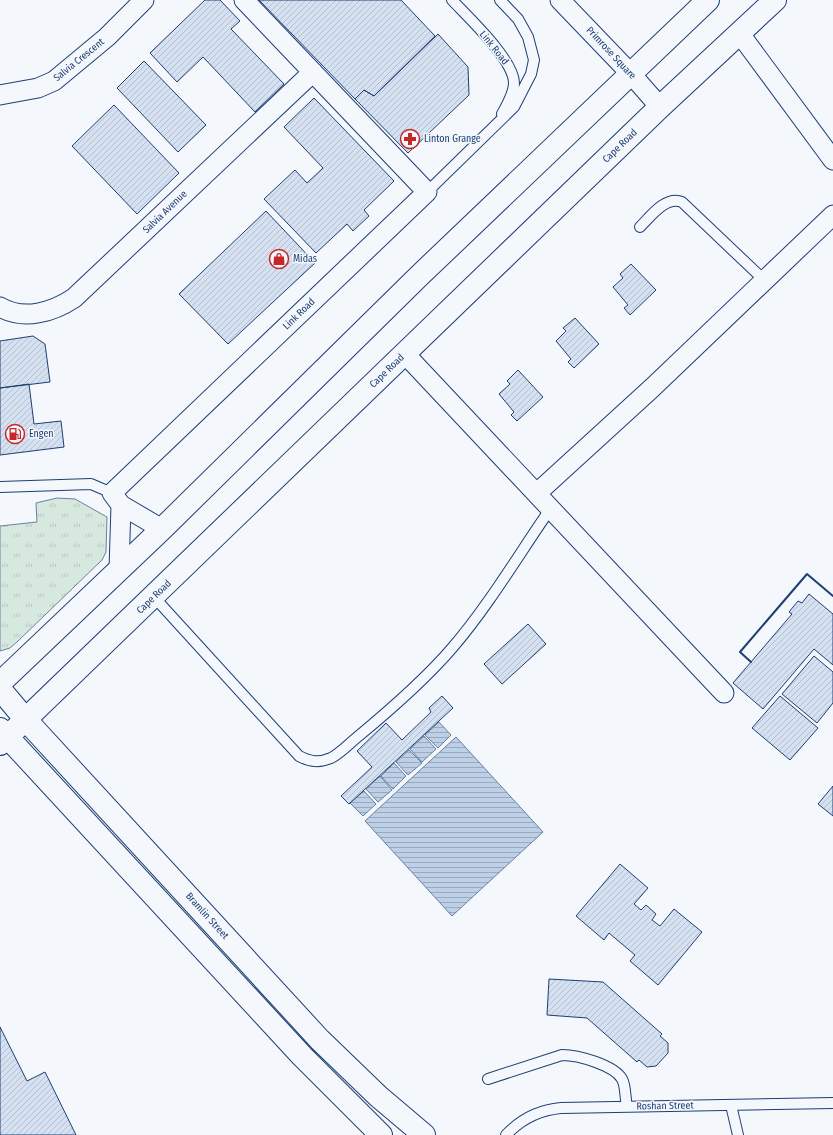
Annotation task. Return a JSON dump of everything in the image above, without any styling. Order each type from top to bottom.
[{"type":"main road","points":[[0,683],[162,529],[414,282],[632,75],[708,0]]},
{"type":"main road","name":"Cape Road","points":[[2,736],[26,720],[660,107],[775,0]]},
{"type":"main road","name":"Bramlin Street","points":[[0,689],[26,720],[320,1040],[378,1096],[424,1135]]},
{"type":"main road","points":[[2,736],[302,1056],[381,1135]]},
{"type":"street","name":"Salvia Crescent","points":[[0,95],[38,88],[54,81],[107,37],[144,0]]},
{"type":"street","points":[[244,0],[427,192]]},
{"type":"street","name":"Primrose Square","points":[[560,0],[632,75],[660,107]]},
{"type":"street","points":[[740,34],[833,160]]},
{"type":"street","name":"Salvia Avenue","points":[[0,307],[22,314],[38,313],[50,311],[74,298],[313,72]]},
{"type":"street","name":"Link Road","points":[[117,499],[427,192]]},
{"type":"street","points":[[536,493],[833,216]]},
{"type":"street","points":[[404,354],[724,693]]},
{"type":"street","points":[[117,499],[162,529]]},
{"type":"street","points":[[117,499],[119,570]]},
{"type":"lane","name":"Link Road","points":[[452,0],[501,54],[512,71],[514,83],[512,90],[496,125]]},
{"type":"lane","name":"Link Road","points":[[427,192],[514,107],[531,74],[534,60],[528,38],[518,19],[500,0]]},
{"type":"lane","points":[[640,227],[665,204],[672,200],[677,200],[764,280]]},
{"type":"lane","points":[[0,487],[91,484],[117,499]]},
{"type":"lane","points":[[154,597],[299,756],[307,760],[317,762],[332,758],[366,730],[424,678],[453,648],[551,508]]},
{"type":"lane","points":[[488,1078],[562,1055],[571,1055],[611,1068],[619,1075],[623,1080],[626,1107]]},
{"type":"lane","name":"Roshan Street","points":[[506,1135],[515,1126],[546,1109],[833,1103]]},
{"type":"lane","points":[[731,1105],[738,1135]]},
{"type":"green space","points":[[57,498],[75,499],[107,517],[106,552],[102,560],[18,641],[10,648],[0,651],[0,526],[37,522],[36,503]]},
{"type":"water","points":[[439,722],[451,735],[438,748],[425,735]]},
{"type":"water","points":[[424,736],[436,749],[422,762],[410,749]]},
{"type":"water","points":[[456,737],[543,832],[452,916],[365,821]]},
{"type":"water","points":[[409,750],[422,763],[408,775],[396,762]]},
{"type":"water","points":[[394,763],[406,776],[393,789],[381,776]]},
{"type":"water","points":[[380,776],[392,790],[378,802],[366,789]]},
{"type":"water","points":[[364,791],[376,804],[363,816],[350,803]]},
{"type":"building","points":[[205,0],[220,0],[240,21],[231,29],[284,84],[255,112],[203,57],[177,82],[150,53]]},
{"type":"building","points":[[259,0],[401,0],[435,36],[374,96],[364,90],[355,99]]},
{"type":"building","points":[[438,34],[468,67],[469,95],[408,153],[355,99],[364,90],[374,96]]},
{"type":"building","points":[[144,61],[206,125],[178,152],[117,88]]},
{"type":"building","points":[[314,98],[394,181],[364,210],[369,216],[353,231],[347,224],[316,253],[264,199],[295,170],[307,183],[323,168],[284,127]]},
{"type":"building","points":[[114,105],[179,173],[137,214],[72,146]]},
{"type":"building","points":[[266,211],[315,263],[228,344],[179,294]]},
{"type":"building","points":[[631,264],[656,290],[630,315],[624,308],[628,305],[613,287],[623,278],[620,274]]},
{"type":"building","points":[[575,318],[599,344],[574,368],[568,362],[571,359],[556,341],[566,331],[563,328]]},
{"type":"building","points":[[33,336],[45,344],[50,382],[0,388],[0,341]]},
{"type":"building","points":[[518,370],[543,397],[517,421],[511,415],[514,412],[499,394],[510,384],[507,381]]},
{"type":"building","points":[[29,384],[34,424],[61,421],[64,447],[0,455],[0,388]]},
{"type":"building","points":[[809,594],[833,614],[833,665],[814,649],[763,709],[733,683],[792,614],[789,612],[798,601],[802,603]]},
{"type":"building","points":[[528,624],[546,644],[502,684],[484,664]]},
{"type":"building","points":[[814,656],[833,672],[833,703],[817,723],[782,694]]},
{"type":"building","points":[[442,696],[453,708],[349,804],[341,796],[372,767],[357,751],[386,723],[402,740],[431,712],[429,708]]},
{"type":"building","points":[[780,696],[818,728],[790,760],[752,728]]},
{"type":"building","points":[[833,786],[833,816],[818,804]]},
{"type":"building","points":[[620,864],[648,888],[634,904],[641,910],[646,905],[656,914],[652,920],[660,926],[674,909],[702,932],[658,985],[630,961],[635,955],[609,933],[604,940],[576,916]]},
{"type":"building","points":[[549,979],[603,982],[662,1034],[660,1036],[668,1043],[668,1053],[656,1066],[647,1067],[639,1060],[637,1062],[587,1018],[547,1015]]},
{"type":"building","points":[[0,1027],[27,1081],[45,1072],[76,1135],[0,1135]]},
{"type":"wall","points":[[751,662],[740,652],[807,574],[833,596]]},
{"type":"place","name":"Linton Grange","points":[[410,139]]},
{"type":"place","name":"Midas","points":[[279,259]]},
{"type":"place","name":"Engen","points":[[15,434]]}]
